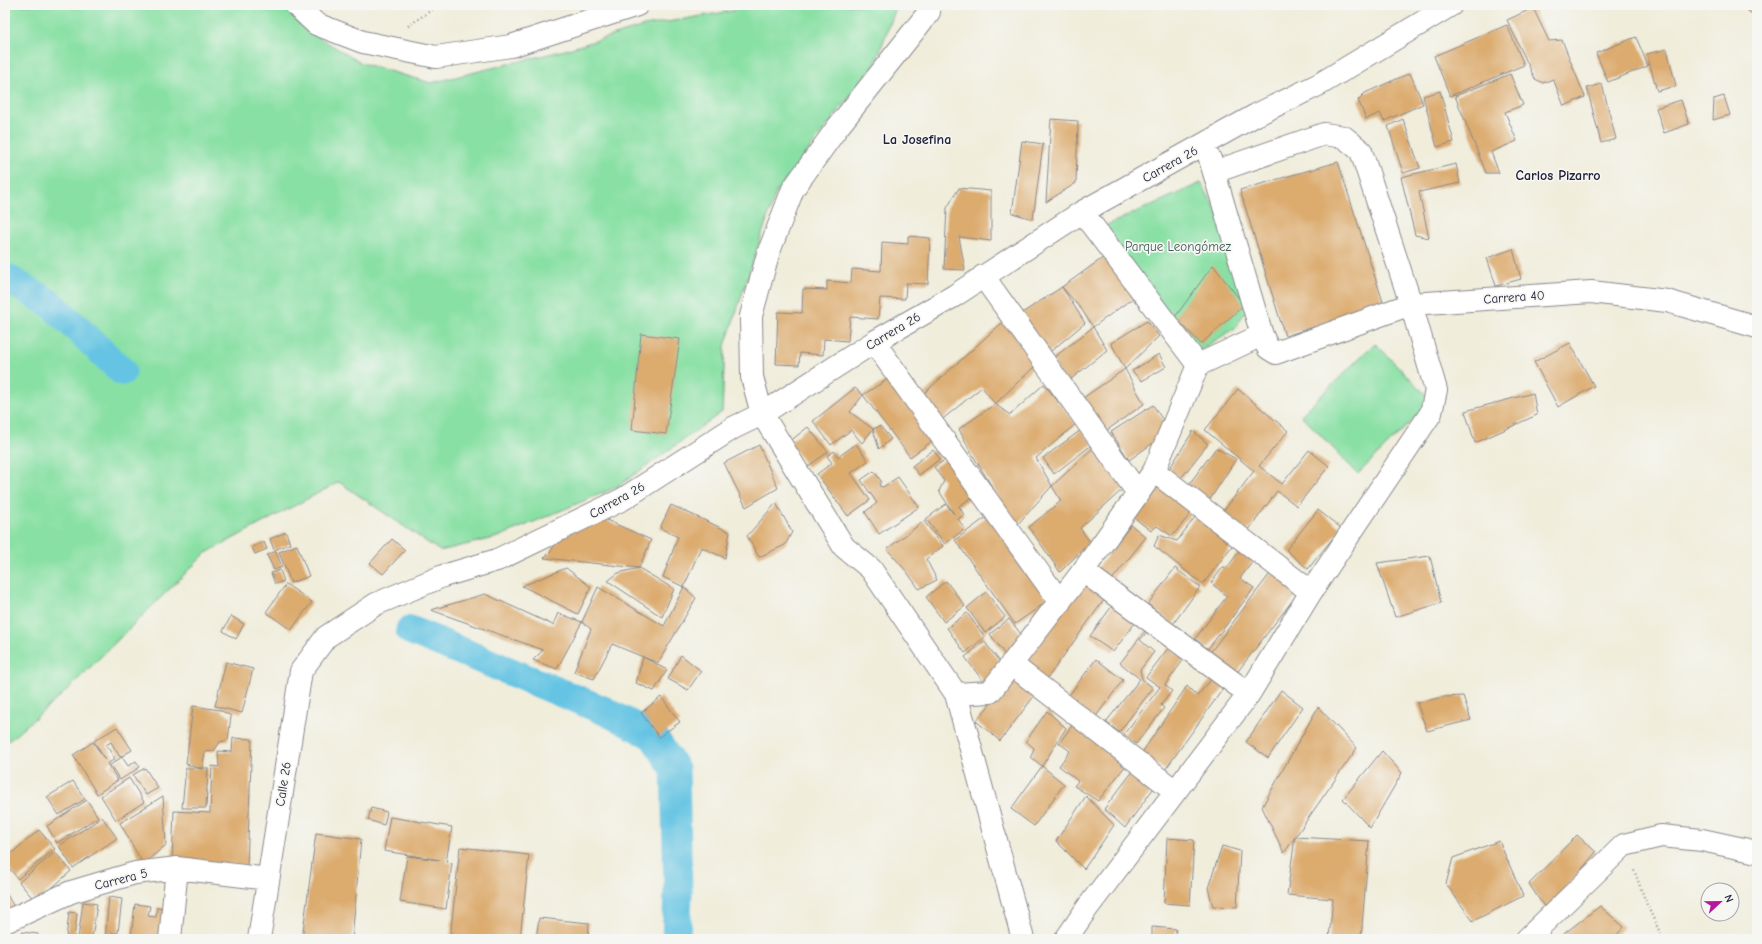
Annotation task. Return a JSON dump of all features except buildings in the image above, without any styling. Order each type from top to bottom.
[{"type":"street","points":[[296,5],[316,24],[356,39],[436,57],[511,46],[637,5]]},
{"type":"street","points":[[928,5],[929,12],[837,128],[793,189],[768,254],[751,316],[752,377],[762,414],[844,547],[871,569],[956,694],[1023,939]]},
{"type":"street","name":"Carrera 26","points":[[326,637],[376,604],[443,576],[497,560],[623,499],[733,428],[762,414],[874,342],[954,296],[1082,212],[1256,115],[1320,84],[1451,5]]},
{"type":"street","points":[[1066,939],[1088,907],[1249,694],[1311,592],[1431,413],[1436,390],[1411,304],[1361,151],[1344,137],[1324,134],[1214,172]]},
{"type":"street","points":[[956,694],[990,692],[1083,571],[1154,471],[1198,365],[1262,335],[1205,144]]},
{"type":"street","points":[[1082,212],[1198,365]]},
{"type":"street","points":[[983,276],[1138,493]]},
{"type":"street","name":"Carrera 40","points":[[1262,335],[1268,348],[1276,353],[1411,304],[1591,292],[1667,301],[1757,326]]},
{"type":"street","points":[[874,342],[1060,602]]},
{"type":"street","points":[[1154,471],[1311,592]]},
{"type":"street","points":[[1083,571],[1249,694]]},
{"type":"street","name":"Calle 26","points":[[259,939],[301,671],[326,637]]},
{"type":"street","points":[[1011,664],[1175,791]]},
{"type":"street","points":[[1527,939],[1624,845],[1661,836],[1702,840],[1757,852]]},
{"type":"street","points":[[170,939],[177,868]]},
{"type":"street","name":"Carrera 5","points":[[5,922],[71,892],[135,873],[177,868],[268,879]]},
{"type":"path","points":[[1624,845],[1647,905],[1663,939]]},
{"type":"green space","points":[[5,5],[283,5],[303,28],[361,63],[431,83],[565,50],[644,26],[766,5],[897,5],[875,64],[776,192],[725,346],[722,412],[617,487],[498,537],[440,551],[339,482],[206,553],[64,693],[5,744]]},
{"type":"green space","name":"Parque Leongómez","points":[[1201,183],[1217,211],[1249,306],[1235,328],[1194,354],[1105,226]]},
{"type":"green space","points":[[1375,343],[1432,401],[1358,474],[1301,415]]},
{"type":"waterway","points":[[5,277],[51,304],[122,371]]},
{"type":"waterway","points":[[410,630],[605,711],[653,736],[675,769],[678,892],[676,939]]},
{"type":"district","name":"La Josefina","points":[[917,139]]},
{"type":"district","name":"Carlos Pizarro","points":[[1558,175]]}]
